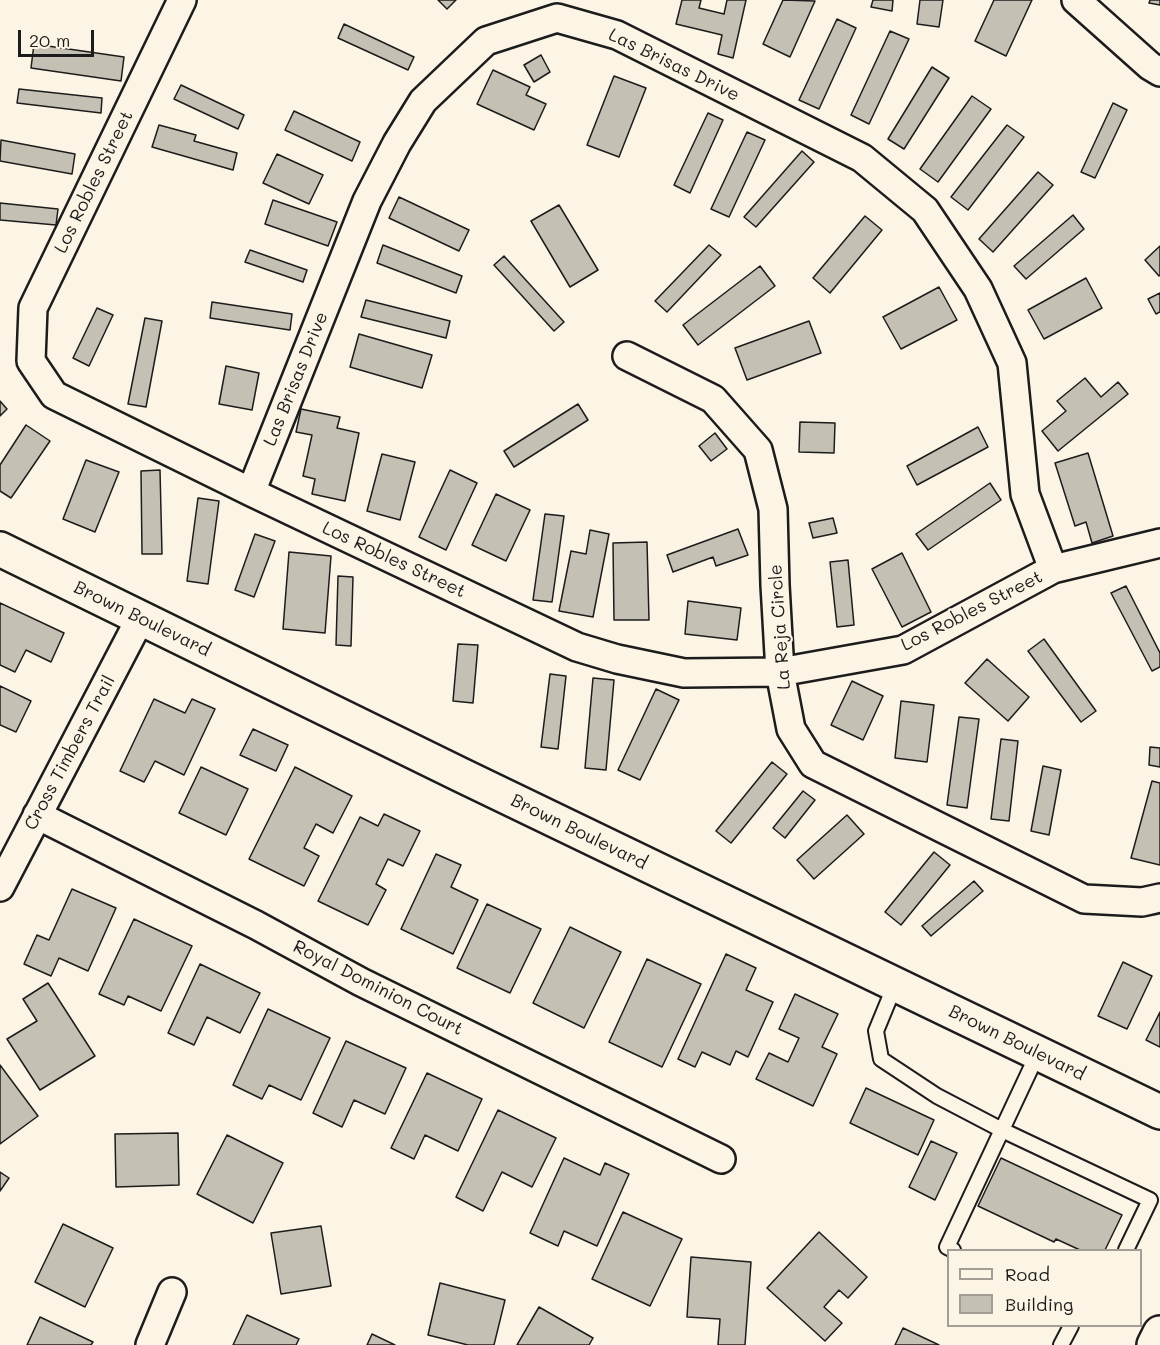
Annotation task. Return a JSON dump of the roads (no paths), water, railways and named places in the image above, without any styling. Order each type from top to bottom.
[{"type":"street","name":"Los Robles Street","points":[[182,0],[33,308],[31,361],[54,395],[577,647],[617,659],[684,673],[780,672],[903,650],[1053,569],[1160,543]]},
{"type":"street","points":[[1076,0],[1157,75]]},
{"type":"street","name":"Las Brisas Drive","points":[[252,492],[367,201],[396,143],[423,101],[486,41],[557,18],[617,35],[862,158],[925,210],[978,289],[1012,363],[1025,494],[1053,569]]},
{"type":"street","name":"La Reja Circle","points":[[627,356],[713,399],[758,450],[773,509],[780,672],[791,729],[813,764],[1084,899],[1142,902],[1160,898]]},
{"type":"street","name":"Brown Boulevard","points":[[0,549],[140,619],[1160,1112]]},
{"type":"street","name":"Cross Timbers Trail","points":[[0,887],[140,619]]},
{"type":"street","name":"Royal Dominion Court","points":[[37,814],[256,925],[361,982],[721,1159]]},
{"type":"street","points":[[150,1345],[172,1292]]},
{"type":"street","points":[[1154,1345],[1160,1333]]},
{"type":"lane","points":[[895,985],[876,1031],[880,1059],[937,1096],[1002,1130],[1150,1200],[1127,1249]]},
{"type":"lane","points":[[949,1249],[947,1248],[1038,1053]]},
{"type":"lane","points":[[1061,1345],[1070,1327]]}]
